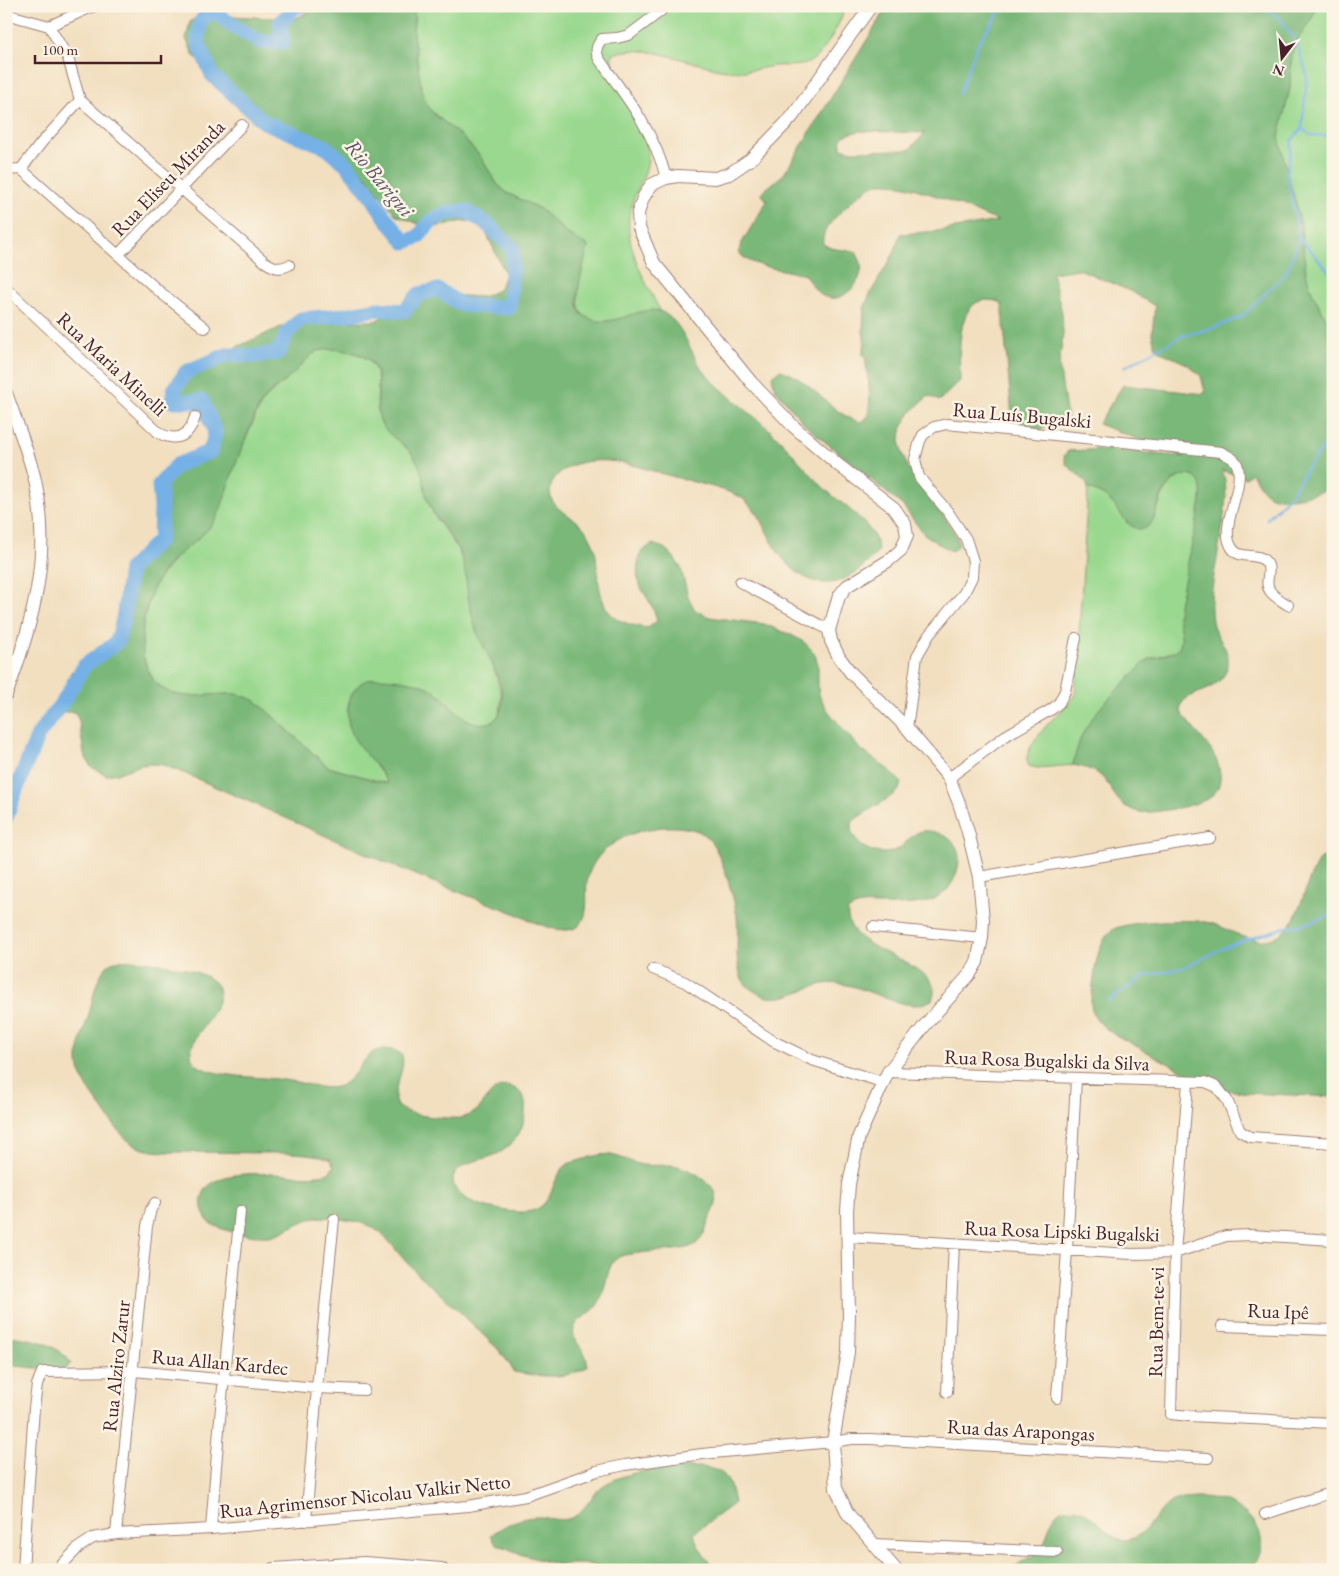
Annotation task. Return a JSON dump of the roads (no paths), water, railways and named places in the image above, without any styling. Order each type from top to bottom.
[{"type":"highway","points":[[274,1570],[364,1564],[440,1570]]},
{"type":"main road","points":[[871,6],[792,116],[751,159],[729,174],[715,178],[678,176],[666,178],[651,185],[642,198],[638,213],[639,228],[654,263],[751,382],[793,426],[837,464],[894,508],[905,524],[907,536],[901,550],[888,561],[847,586],[839,596],[829,630],[831,641],[839,657],[851,673],[907,728],[948,778],[959,803],[979,876],[983,920],[982,938],[977,962],[970,974],[926,1024],[885,1077],[859,1136],[849,1184],[847,1211],[848,1352],[833,1442],[836,1488],[848,1514],[896,1570]]},
{"type":"main road","points":[[6,393],[35,481],[39,507],[41,564],[27,637],[6,695]]},
{"type":"street","points":[[6,14],[49,26],[94,6]]},
{"type":"street","points":[[661,11],[629,35],[602,39],[597,45],[596,53],[652,137],[666,178]]},
{"type":"street","points":[[49,26],[68,58],[80,100],[265,262],[282,269],[289,265]]},
{"type":"street","points":[[21,169],[42,142],[80,100]]},
{"type":"street","name":"Rua Eliseu Miranda","points":[[118,255],[242,125]]},
{"type":"street","points":[[6,170],[21,169],[160,292],[205,328]]},
{"type":"street","name":"Rua Maria Minelli","points":[[6,288],[159,432],[169,438],[178,438],[187,433],[195,417]]},
{"type":"street","name":"Rua Luís Bugalski","points":[[907,728],[917,656],[929,635],[964,593],[972,577],[973,561],[966,539],[948,512],[918,478],[915,458],[920,441],[923,435],[934,427],[947,424],[1221,452],[1236,461],[1240,472],[1229,526],[1228,539],[1232,550],[1240,556],[1256,556],[1265,561],[1269,567],[1266,583],[1268,590],[1288,605]]},
{"type":"street","points":[[740,582],[829,630]]},
{"type":"street","points":[[948,778],[1005,736],[1059,703],[1065,691],[1076,638]]},
{"type":"street","points":[[979,876],[1210,838]]},
{"type":"street","points":[[873,927],[982,938]]},
{"type":"street","name":"Rua Rosa Bugalski da Silva","points":[[653,969],[685,982],[773,1041],[812,1060],[885,1077],[1205,1082],[1217,1087],[1227,1100],[1240,1131],[1250,1137],[1333,1143]]},
{"type":"street","points":[[1057,1398],[1076,1079]]},
{"type":"street","name":"Rua Bem-te-vi","points":[[1188,1082],[1175,1252],[1171,1414],[1333,1423]]},
{"type":"street","name":"Rua Alziro Zarur","points":[[116,1534],[147,1226],[151,1209],[155,1203]]},
{"type":"street","points":[[211,1529],[240,1211]]},
{"type":"street","points":[[306,1521],[334,1219]]},
{"type":"street","name":"Rua Rosa Lipski Bugalski","points":[[848,1237],[1132,1254],[1175,1252],[1226,1236],[1251,1235],[1333,1240]]},
{"type":"street","points":[[947,1392],[954,1244]]},
{"type":"street","name":"Rua Ipê","points":[[1222,1326],[1333,1330]]},
{"type":"street","name":"Rua Allan Kardec","points":[[23,1570],[34,1408],[37,1385],[42,1372],[133,1371],[317,1388],[364,1390]]},
{"type":"street","name":"Rua das Arapongas","points":[[833,1442],[870,1439],[1208,1458]]},
{"type":"street","name":"Rua Agrimensor Nicolau Valkir Netto","points":[[57,1570],[78,1548],[93,1538],[116,1534],[211,1529],[468,1506],[526,1496],[597,1471],[624,1465],[702,1454],[833,1442]]},
{"type":"street","points":[[1265,1514],[1333,1492]]},
{"type":"street","points":[[873,1544],[1057,1552]]},
{"type":"waterway","name":"Rio Barigui","points":[[6,818],[38,735],[64,700],[84,666],[117,642],[123,620],[130,569],[160,539],[161,507],[159,485],[177,465],[211,451],[215,432],[202,401],[172,401],[174,390],[186,372],[227,355],[256,356],[278,353],[287,333],[301,319],[345,315],[377,309],[404,311],[419,294],[438,290],[462,305],[509,308],[513,249],[488,225],[466,211],[446,213],[432,220],[418,237],[405,242],[346,164],[324,146],[264,122],[212,75],[198,42],[200,23],[210,9],[260,42],[283,42],[280,23],[295,7],[300,6]]},
{"type":"waterway","points":[[959,94],[978,43],[1003,6]]},
{"type":"waterway","points":[[1261,6],[1278,17],[1297,43],[1307,76],[1302,128],[1292,140],[1287,174],[1299,238],[1333,276]]},
{"type":"waterway","points":[[1302,129],[1310,135],[1333,136]]},
{"type":"waterway","points":[[1124,367],[1182,336],[1213,328],[1243,316],[1287,271],[1299,238]]},
{"type":"waterway","points":[[1267,519],[1290,496],[1307,468],[1333,434]]},
{"type":"waterway","points":[[1108,1001],[1144,976],[1183,968],[1225,947],[1282,928],[1301,925],[1333,913]]}]
